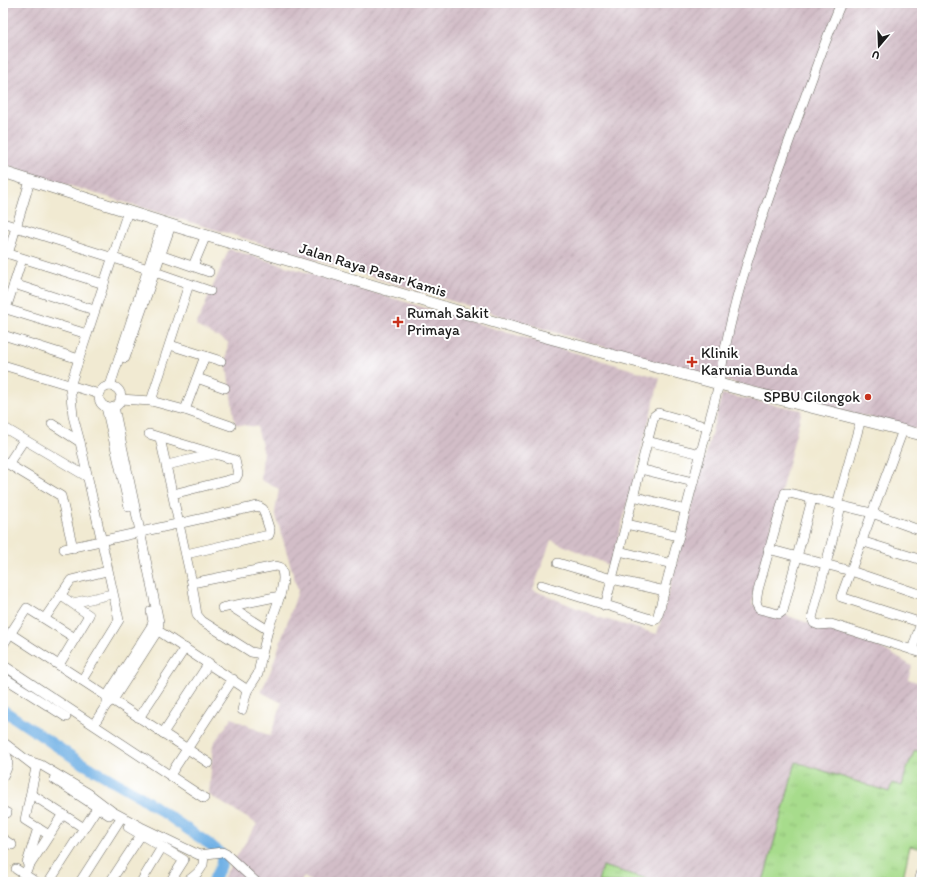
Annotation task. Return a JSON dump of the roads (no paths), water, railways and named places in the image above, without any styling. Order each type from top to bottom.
[{"type":"main road","name":"Jalan Raya Pasar Kamis","points":[[3,172],[531,333],[719,384],[922,435]]},
{"type":"street","points":[[540,585],[605,606],[654,620],[657,619],[719,384],[724,349],[751,246],[821,50],[841,3]]},
{"type":"street","points":[[30,181],[16,227],[5,253],[104,284]]},
{"type":"street","points":[[82,680],[118,620],[102,542],[86,476],[80,442],[73,416],[70,386],[128,211]]},
{"type":"street","points":[[3,222],[151,270],[210,291]]},
{"type":"street","points":[[112,387],[151,270],[157,258],[167,223]]},
{"type":"street","points":[[193,266],[206,235]]},
{"type":"street","points":[[22,258],[5,308],[86,334]]},
{"type":"street","points":[[157,258],[193,266],[209,272]]},
{"type":"street","points":[[14,284],[94,310]]},
{"type":"street","points":[[151,401],[189,284]]},
{"type":"street","points":[[3,335],[79,359]]},
{"type":"street","points":[[170,345],[221,361]]},
{"type":"street","points":[[185,410],[205,356]]},
{"type":"street","points":[[3,364],[99,394]]},
{"type":"street","points":[[197,378],[225,388]]},
{"type":"street","points":[[110,407],[100,402],[99,394],[103,388],[112,387],[120,392],[120,399]]},
{"type":"street","points":[[110,407],[120,399],[151,401],[185,410],[231,426]]},
{"type":"street","points":[[110,407],[138,532],[155,628],[233,679],[247,691]]},
{"type":"street","points":[[605,606],[655,414],[658,413],[708,427]]},
{"type":"street","points":[[861,419],[812,618],[814,623],[819,625],[831,624],[922,653]]},
{"type":"street","points":[[52,424],[80,442]]},
{"type":"street","points":[[3,427],[86,476]]},
{"type":"street","points":[[903,430],[841,597],[922,622],[912,650]]},
{"type":"street","points":[[149,434],[234,459],[237,477],[173,494]]},
{"type":"street","points":[[160,438],[199,618],[251,652],[262,654]]},
{"type":"street","points":[[24,440],[6,463],[61,496],[69,548],[102,542],[138,532],[258,506],[263,509],[270,531],[268,535],[186,554]]},
{"type":"street","points":[[647,441],[701,454]]},
{"type":"street","points":[[166,465],[214,454]]},
{"type":"street","points":[[640,469],[693,482]]},
{"type":"street","points":[[812,499],[783,611],[779,614],[759,609],[756,603],[768,549],[784,494],[789,493],[839,505],[872,514],[922,531]]},
{"type":"street","points":[[633,496],[686,510]]},
{"type":"street","points":[[626,524],[679,536]]},
{"type":"street","points":[[861,541],[922,560]]},
{"type":"street","points":[[768,549],[851,571],[922,595]]},
{"type":"street","points":[[619,550],[672,564]]},
{"type":"street","points":[[558,563],[612,579],[665,591]]},
{"type":"street","points":[[192,583],[276,566],[280,567],[283,573],[280,596],[268,630],[258,674],[247,691],[242,710]]},
{"type":"street","points":[[44,618],[71,580],[107,571]]},
{"type":"street","points":[[73,603],[112,594]]},
{"type":"street","points":[[59,665],[90,615],[60,595]]},
{"type":"street","points":[[268,630],[226,607],[280,596]]},
{"type":"street","points":[[3,645],[11,634],[25,608],[29,608],[75,638]]},
{"type":"street","points":[[94,724],[155,628]]},
{"type":"street","points":[[11,634],[82,680],[109,700],[140,718],[209,763]]},
{"type":"street","points":[[140,718],[185,648]]},
{"type":"street","points":[[163,733],[209,663]]},
{"type":"street","points":[[3,665],[204,798]]},
{"type":"street","points":[[3,677],[66,717]]},
{"type":"street","points":[[170,775],[233,679]]},
{"type":"street","points":[[3,742],[36,768],[97,808],[184,860],[170,882]]},
{"type":"street","points":[[3,751],[6,753],[8,763],[3,776]]},
{"type":"street","points":[[29,761],[41,765],[88,793],[113,812],[141,827],[206,855],[222,852],[231,856],[256,882]]},
{"type":"street","points":[[36,768],[25,820],[49,835]]},
{"type":"street","points":[[31,794],[84,828]]},
{"type":"street","points":[[49,882],[97,808]]},
{"type":"street","points":[[20,872],[49,835],[62,814]]},
{"type":"street","points":[[80,882],[119,821]]},
{"type":"street","points":[[20,872],[38,828]]},
{"type":"street","points":[[110,882],[141,834]]},
{"type":"street","points":[[3,839],[12,845]]},
{"type":"street","points":[[141,882],[162,847]]},
{"type":"street","points":[[186,882],[202,867],[206,855]]},
{"type":"street","points":[[919,882],[922,871]]},
{"type":"street","points":[[20,872],[36,882]]},
{"type":"waterway","points":[[3,710],[80,762],[135,793],[212,846],[222,855],[221,866],[212,882]]},
{"type":"place","name":"Rumah Sakit Primaya","points":[[398,322]]},
{"type":"place","name":"Klinik Karunia Bunda","points":[[692,362]]},
{"type":"place","name":"SPBU Cilongok","points":[[868,397]]}]
